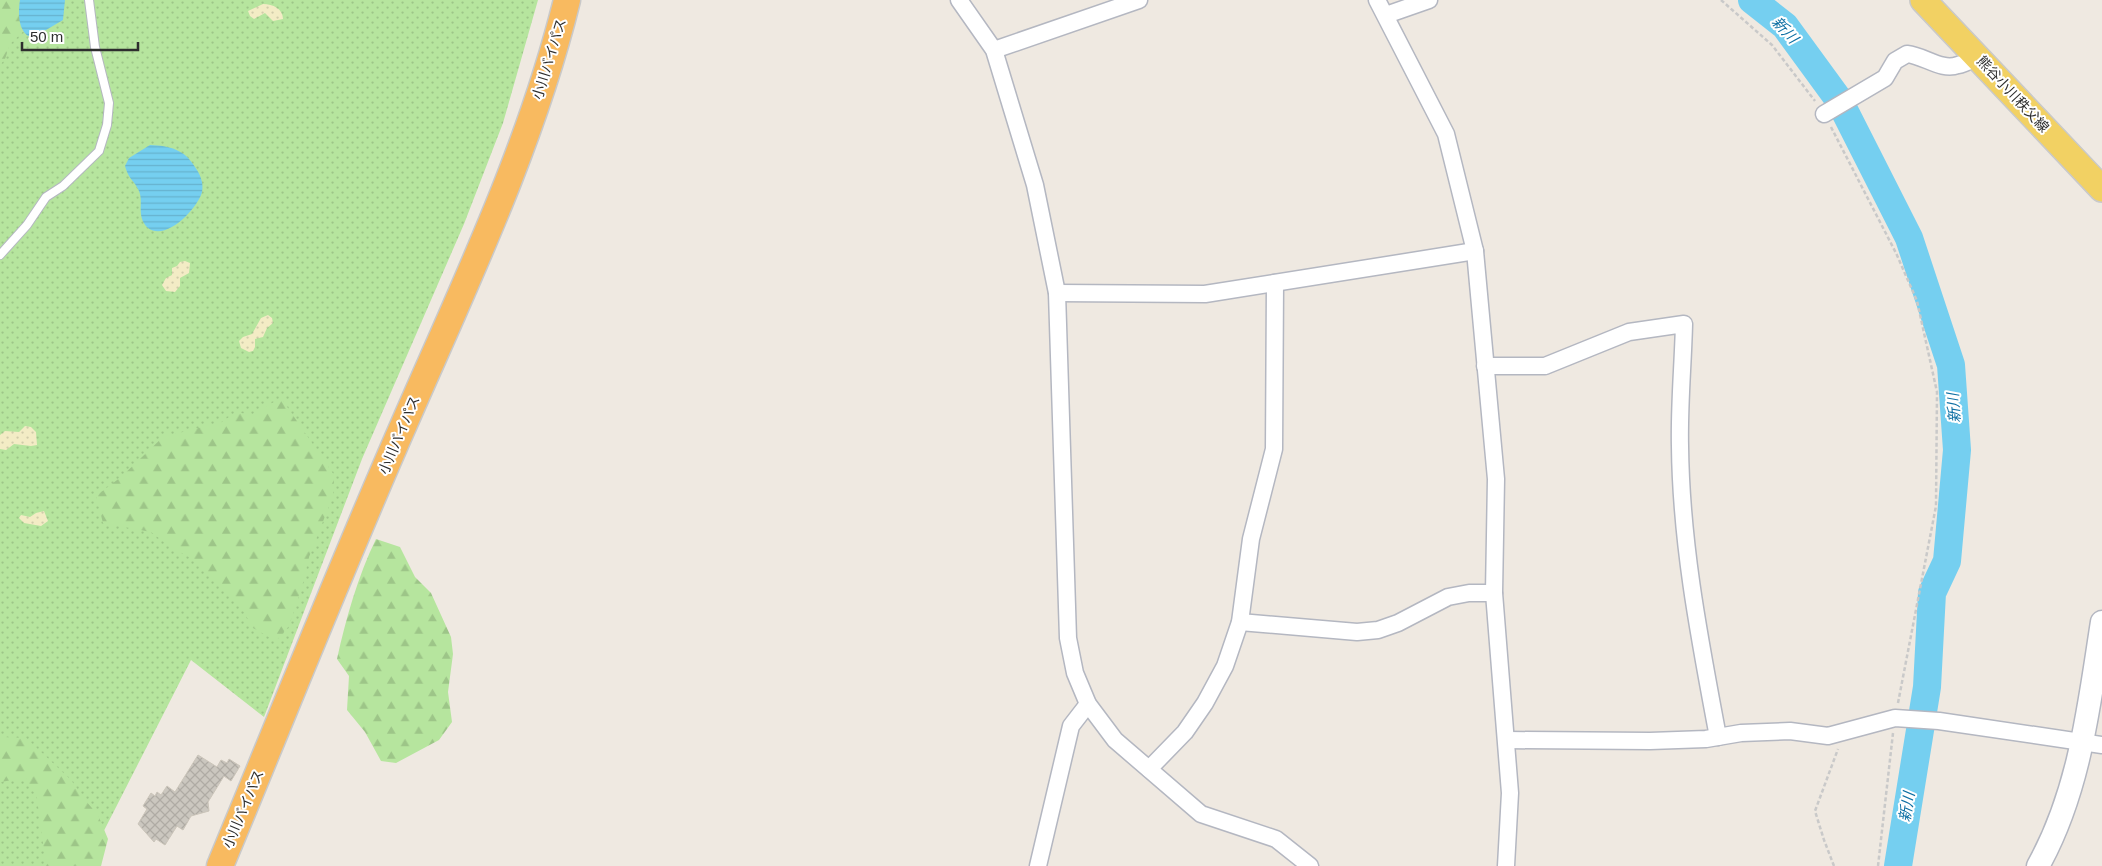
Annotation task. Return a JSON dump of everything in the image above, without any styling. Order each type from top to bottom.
[{"type":"highway","name":"小川バイパス","points":[[220,866],[386,464],[504,193],[533,113],[567,0]]},
{"type":"main road","name":"熊谷小川秩父線","points":[[1923,0],[2102,189]]},
{"type":"main road","points":[[2038,866],[2092,744],[2102,622]]},
{"type":"street","points":[[959,0],[994,50],[1035,185],[1057,293],[1068,638],[1075,673],[1088,704],[1116,740],[1201,814],[1276,839],[1310,866]]},
{"type":"street","points":[[994,50],[1139,0]]},
{"type":"street","points":[[1377,0],[1446,134],[1475,251],[1496,479],[1494,593],[1510,793],[1506,866]]},
{"type":"street","points":[[1386,15],[1429,0]]},
{"type":"street","points":[[1824,114],[1885,78],[1895,61],[1907,54],[1919,55],[1940,66],[1957,66],[1977,57]]},
{"type":"street","points":[[1057,293],[1205,294],[1475,251]]},
{"type":"street","points":[[1149,769],[1185,732],[1205,703],[1225,666],[1240,622],[1251,539],[1274,449],[1275,282]]},
{"type":"street","points":[[1485,366],[1545,366],[1629,332],[1684,324],[1680,446],[1684,518],[1693,604],[1718,737]]},
{"type":"street","points":[[1240,622],[1357,632],[1378,630],[1448,597],[1468,593],[1494,593]]},
{"type":"street","points":[[1038,866],[1071,726],[1088,704]]},
{"type":"street","points":[[1507,740],[1650,741],[1790,731],[1828,736],[1895,718],[1939,721],[2092,744]]},
{"type":"lane","points":[[0,255],[32,218],[46,198],[63,186],[99,151],[107,125],[109,103],[95,47],[89,0]]},
{"type":"path","points":[[1721,0],[1772,46],[1824,114],[1896,253],[1916,301],[1937,392],[1936,506],[1895,718],[1878,866]]},
{"type":"path","points":[[1834,866],[1815,811],[1845,732]]},
{"type":"green space","points":[[0,0],[538,0],[503,123],[464,224],[362,459],[264,717],[191,660],[86,866],[0,866]]},
{"type":"green space","points":[[0,0],[17,0],[25,5],[29,26],[10,44],[5,59],[0,65]]},
{"type":"green space","points":[[281,398],[334,475],[333,496],[309,557],[302,587],[289,626],[276,641],[253,628],[237,600],[191,558],[172,548],[151,532],[103,523],[96,496],[121,477],[163,437],[222,422],[236,412],[251,415]]},
{"type":"green space","points":[[376,539],[400,547],[415,577],[431,593],[451,637],[453,654],[448,692],[452,722],[439,740],[396,763],[381,761],[365,732],[347,710],[349,676],[337,659],[353,598]]},
{"type":"green space","points":[[0,737],[26,738],[71,780],[98,815],[108,839],[101,866],[46,866],[37,798],[26,778],[0,782]]},
{"type":"sand","points":[[263,4],[277,8],[283,15],[283,19],[273,21],[265,13],[254,19],[250,16],[248,11]]},
{"type":"sand","points":[[185,261],[190,263],[189,273],[180,278],[180,286],[175,292],[166,291],[162,285],[166,278],[172,275],[172,268]]},
{"type":"sand","points":[[268,315],[272,318],[273,323],[267,328],[263,337],[255,339],[253,351],[249,352],[241,348],[239,341],[243,337],[252,334],[261,318]]},
{"type":"sand","points":[[25,426],[31,427],[36,432],[37,445],[14,444],[6,450],[0,449],[0,435],[5,431],[19,432]]},
{"type":"sand","points":[[44,511],[48,521],[41,526],[24,523],[19,518],[21,515],[30,517]]},
{"type":"water","points":[[20,0],[65,0],[63,20],[46,30],[28,36],[21,25],[19,15]]},
{"type":"water","points":[[150,145],[164,146],[181,152],[191,161],[202,182],[202,192],[199,199],[188,214],[172,227],[163,231],[155,231],[148,228],[144,223],[141,214],[140,194],[125,166],[129,158]]},
{"type":"building","points":[[198,755],[217,767],[221,760],[227,763],[229,759],[240,766],[231,781],[224,776],[208,802],[209,811],[191,816],[183,830],[177,826],[165,845],[156,839],[154,842],[138,824],[147,809],[143,806],[151,793],[155,796],[157,792],[161,795],[167,786],[175,792]]},
{"type":"waterway","name":"新川","points":[[1752,0],[1785,26],[1839,100],[1909,238],[1951,365],[1957,450],[1947,561],[1932,593],[1927,687],[1898,866]]}]
